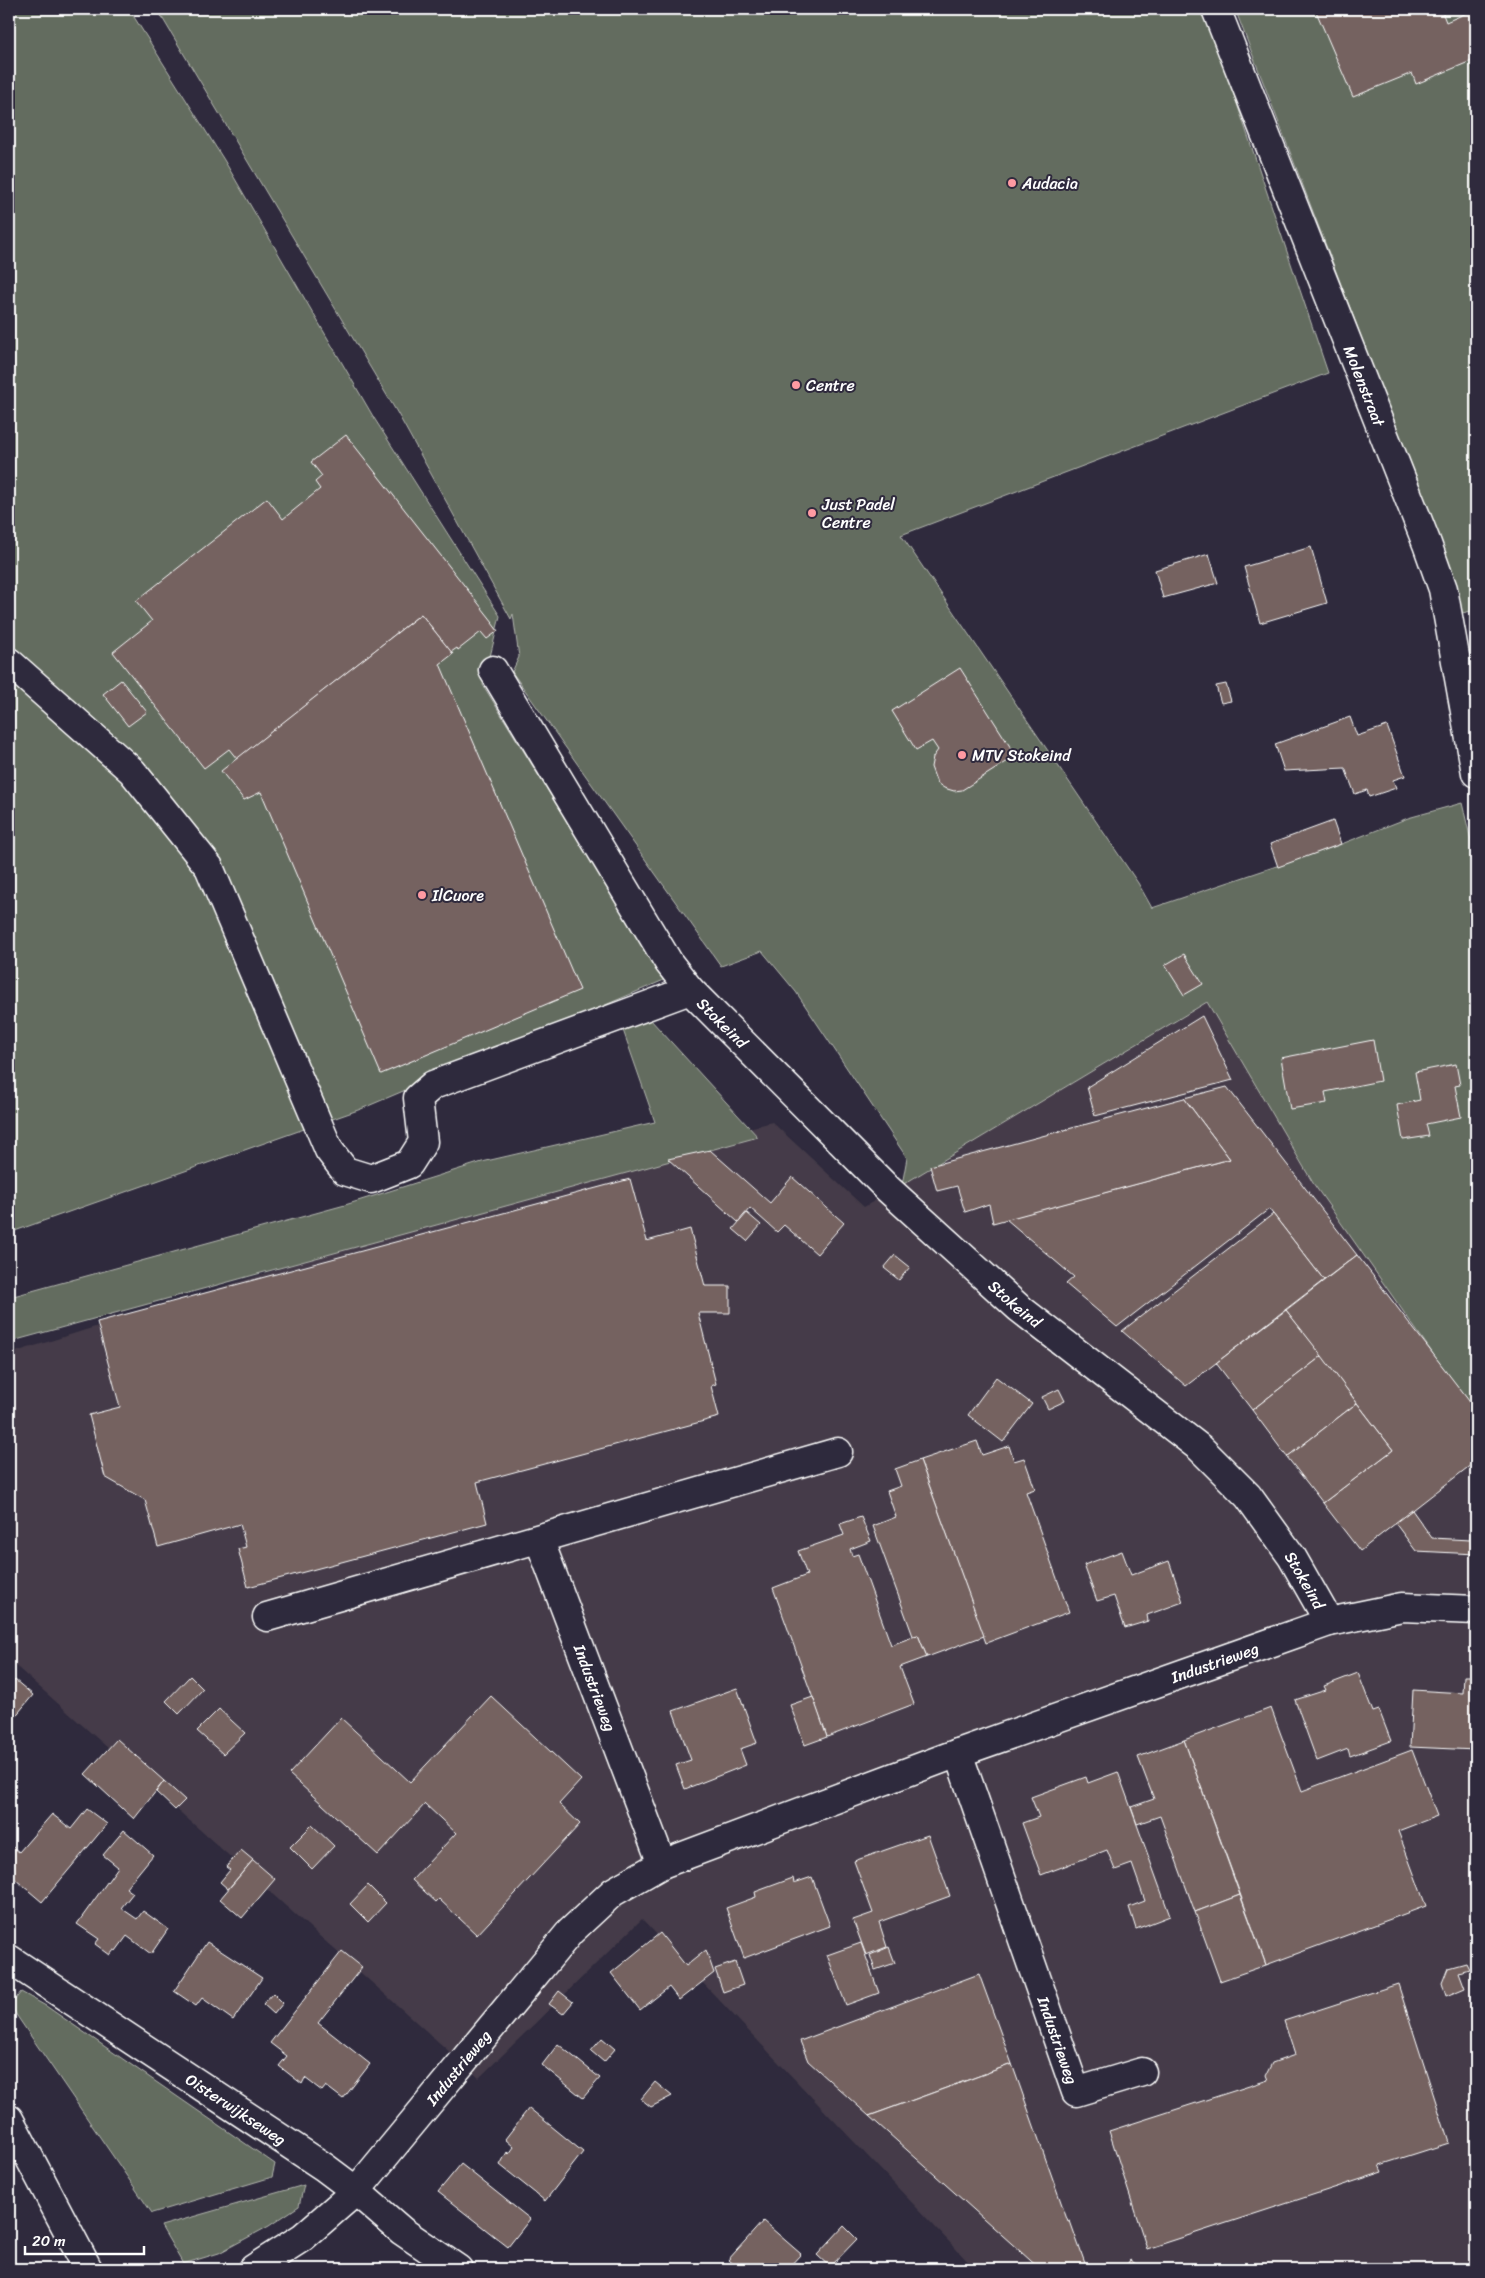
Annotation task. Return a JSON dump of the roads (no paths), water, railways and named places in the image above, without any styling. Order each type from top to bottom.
[{"type":"street","name":"Molenstraat","points":[[1216,9],[1427,544],[1442,589],[1476,773]]},
{"type":"street","name":"Stokeind","points":[[9,662],[132,771],[209,867],[330,1150],[345,1171],[371,1179],[409,1164],[423,1142],[418,1098],[433,1085],[690,990]]},
{"type":"street","name":"Stokeind","points":[[493,670],[669,963],[690,990],[888,1189],[1019,1308],[1200,1448],[1248,1496],[1292,1557],[1329,1622]]},
{"type":"street","points":[[267,1617],[838,1452]]},
{"type":"street","name":"Industrieweg","points":[[540,1538],[662,1864]]},
{"type":"street","name":"Industrieweg","points":[[253,2269],[303,2237],[356,2191],[570,1932],[613,1892],[662,1864],[958,1753],[1329,1622],[1402,1607],[1476,1610]]},
{"type":"street","name":"Industrieweg","points":[[958,1753],[1076,2092],[1142,2072]]},
{"type":"street","name":"Oisterwijkseweg","points":[[9,1959],[230,2103],[356,2191],[402,2231],[458,2269]]},
{"type":"street","points":[[9,2119],[88,2269]]},
{"type":"place","name":"Audacia","points":[[1012,183]]},
{"type":"place","name":"Centre","points":[[796,385]]},
{"type":"place","name":"Just Padel Centre","points":[[812,513]]},
{"type":"place","name":"MTV Stokeind","points":[[962,755]]},
{"type":"place","name":"IlCuore","points":[[422,895]]}]
